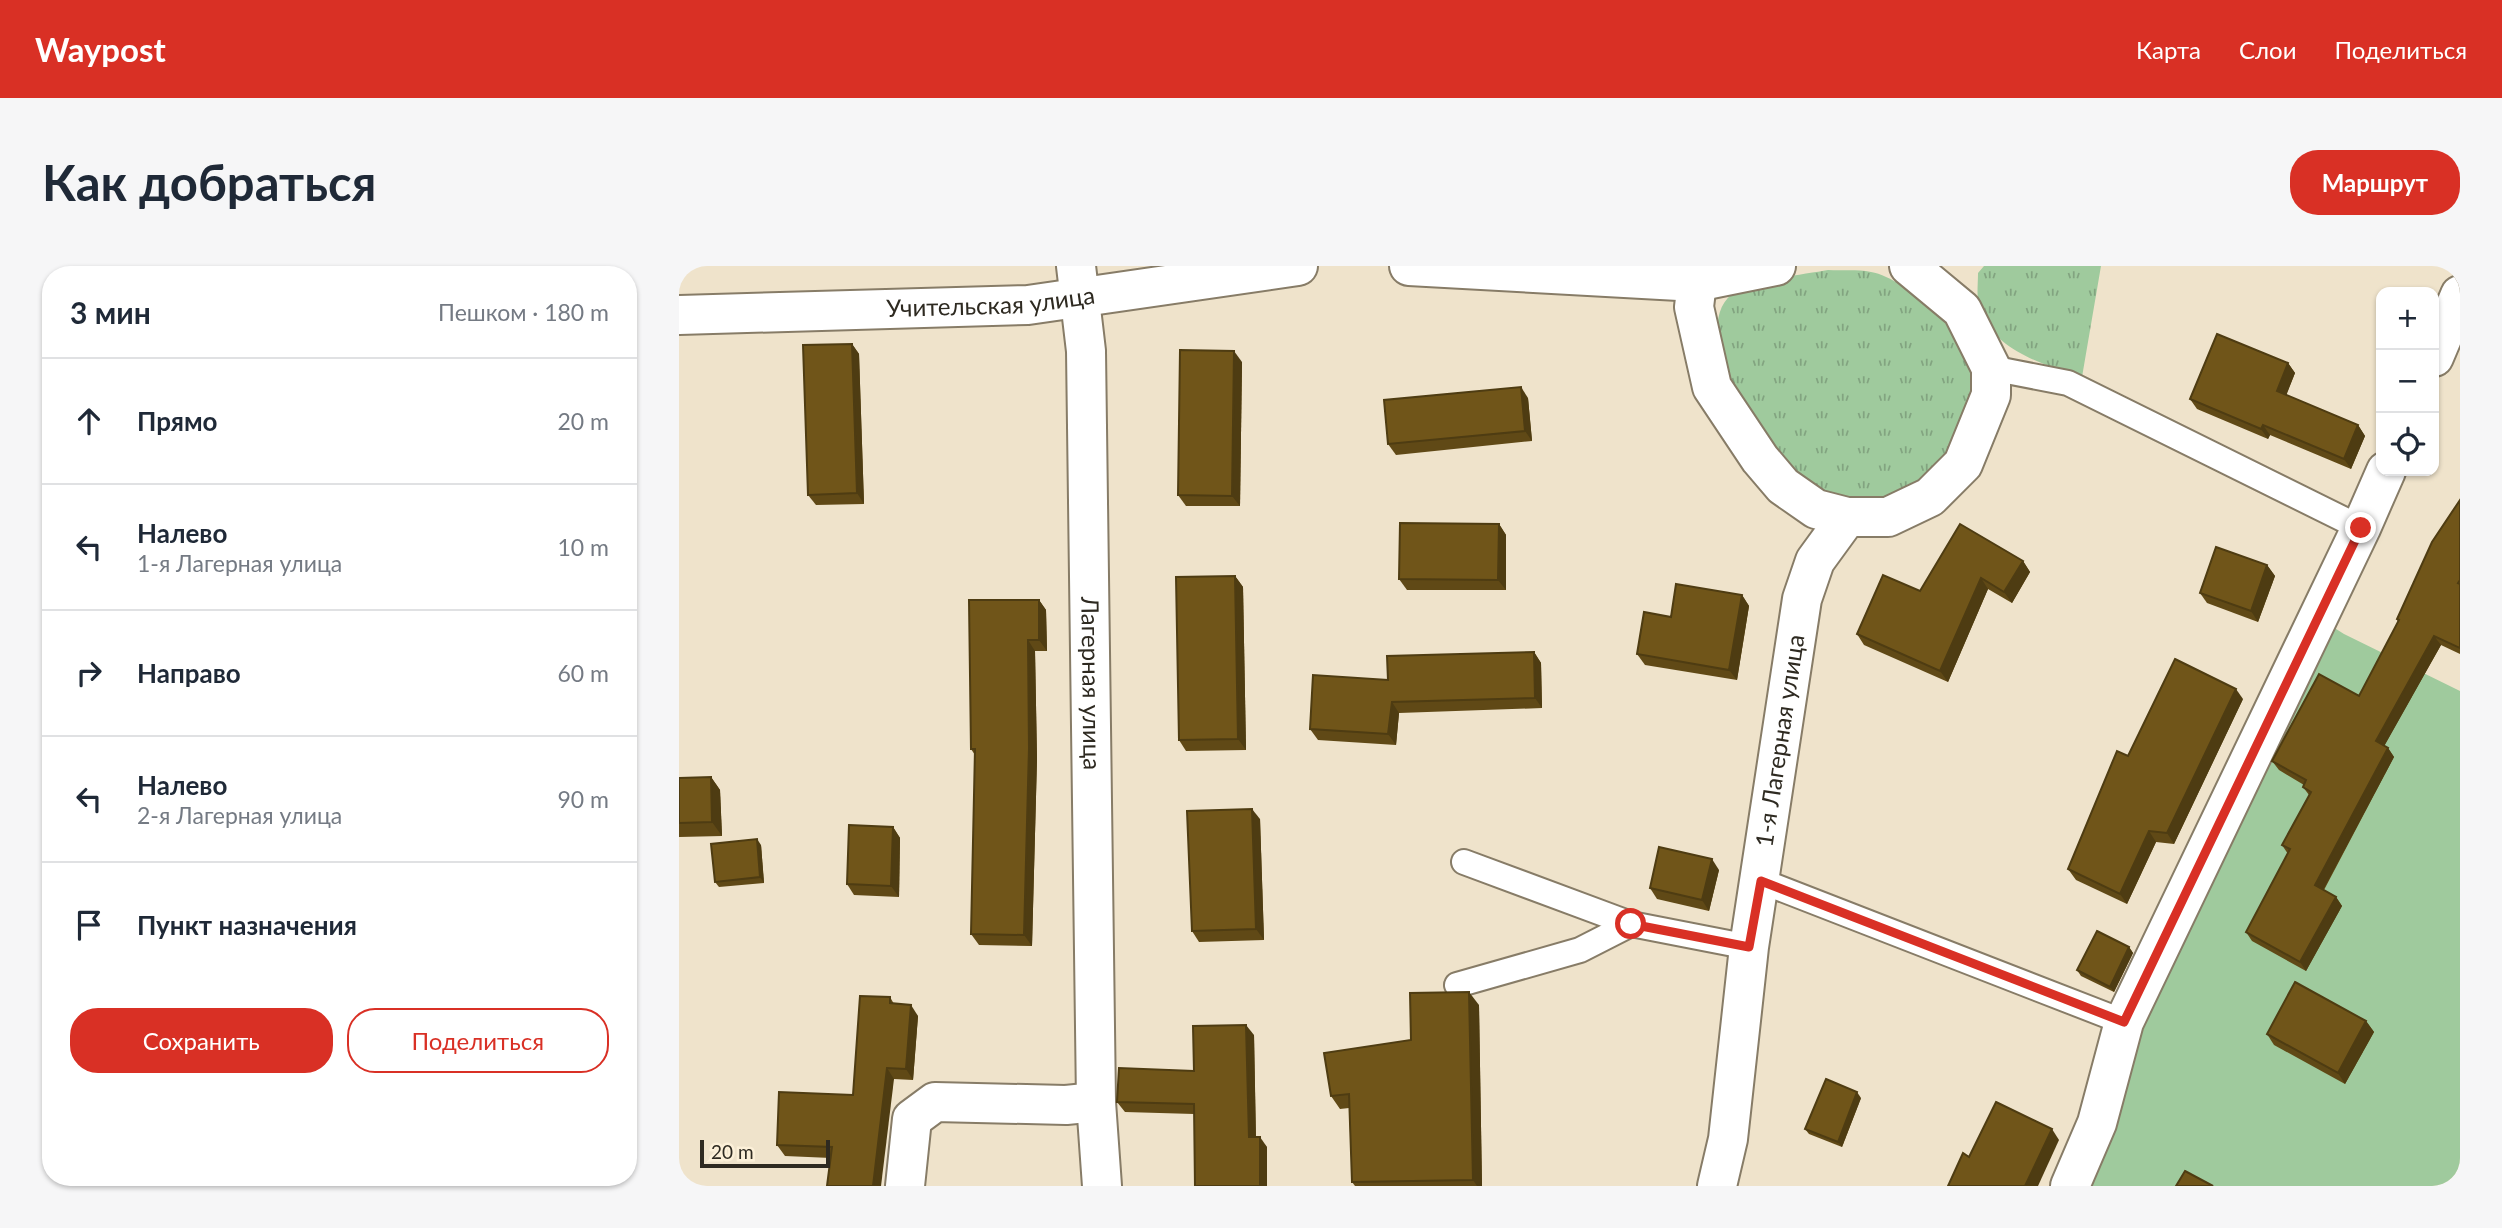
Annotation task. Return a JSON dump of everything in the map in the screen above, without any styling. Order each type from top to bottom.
[{"type":"street","name":"Учительская улица","points":[[679,315],[1028,305],[1078,283],[1298,266]]},
{"type":"street","points":[[1409,266],[1575,271],[1697,282],[1776,266]]},
{"type":"street","points":[[1697,282],[1694,307],[1712,387],[1729,417],[1783,486],[1816,509],[1847,517],[1888,517],[1930,497],[1963,464],[1983,422],[1991,395],[1991,368],[1962,310],[1909,266]]},
{"type":"street","name":"Лагерная улица","points":[[1078,283],[1086,351],[1096,1102],[1102,1186]]},
{"type":"street","points":[[2437,350],[2460,295]]},
{"type":"street","points":[[2070,1186],[2097,1123],[2124,1022],[2384,476]]},
{"type":"street","name":"1-я Лагерная улица","points":[[1717,1186],[1728,1139],[1749,947],[1802,599],[1815,561],[1847,517]]},
{"type":"street","points":[[905,1186],[912,1119],[935,1102],[1066,1105],[1096,1102]]},
{"type":"lane","points":[[1991,368],[2068,383],[2361,528]]},
{"type":"lane","points":[[1464,862],[1631,924],[1749,947]]},
{"type":"lane","points":[[1761,881],[2124,1022]]},
{"type":"lane","points":[[1457,985],[1580,950],[1631,924]]},
{"type":"green space","points":[[1984,266],[2101,266],[2082,377],[2023,355],[1987,325],[1980,311],[1978,297],[1978,273]]},
{"type":"green space","points":[[1828,270],[1871,272],[1902,286],[1953,331],[1968,353],[1970,361],[1969,408],[1958,445],[1935,475],[1903,496],[1883,503],[1851,502],[1816,486],[1783,457],[1754,422],[1731,383],[1719,346],[1719,313],[1736,291],[1767,281]]},
{"type":"green space","points":[[2309,612],[2344,634],[2460,691],[2460,1186],[2054,1186]]},
{"type":"building","points":[[2217,334],[2288,363],[2277,391],[2358,425],[2344,459],[2263,425],[2261,429],[2190,399]]},
{"type":"building","points":[[852,344],[857,493],[808,495],[803,345]]},
{"type":"building","points":[[1180,350],[1234,351],[1232,496],[1178,495]]},
{"type":"building","points":[[1521,387],[1525,431],[1388,444],[1384,400]]},
{"type":"building","points":[[2460,500],[2460,648],[2434,636],[2376,741],[2388,748],[2315,885],[2336,897],[2300,962],[2246,932],[2290,849],[2282,845],[2311,792],[2303,787],[2306,780],[2272,761],[2319,674],[2359,696],[2399,620],[2397,619],[2432,542]]},
{"type":"building","points":[[1400,523],[1499,524],[1498,580],[1399,579]]},
{"type":"building","points":[[1960,524],[2023,561],[2004,592],[1981,578],[1940,671],[1857,634],[1883,575],[1920,591]]},
{"type":"building","points":[[2216,547],[2267,565],[2251,611],[2200,593]]},
{"type":"building","points":[[1235,576],[1238,739],[1179,740],[1176,577]]},
{"type":"building","points":[[1676,584],[1742,595],[1729,670],[1637,654],[1644,612],[1671,617]]},
{"type":"building","points":[[969,600],[1039,600],[1039,640],[1028,640],[1029,748],[1024,935],[971,934],[975,749],[971,749]]},
{"type":"building","points":[[1534,652],[1535,698],[1392,702],[1388,734],[1310,729],[1313,675],[1388,680],[1387,656]]},
{"type":"building","points":[[2175,659],[2236,689],[2167,833],[2149,831],[2120,894],[2068,869],[2117,751],[2128,756]]},
{"type":"building","points":[[711,777],[712,822],[679,823],[679,778]]},
{"type":"building","points":[[1252,809],[1256,929],[1192,931],[1187,811]]},
{"type":"building","points":[[849,825],[893,827],[891,886],[847,884]]},
{"type":"building","points":[[757,839],[760,877],[715,882],[711,844]]},
{"type":"building","points":[[1659,847],[1712,859],[1702,900],[1650,888]]},
{"type":"building","points":[[2097,931],[2129,947],[2110,987],[2077,970]]},
{"type":"building","points":[[2295,982],[2366,1021],[2338,1073],[2267,1034]]},
{"type":"building","points":[[1469,992],[1473,1180],[1352,1182],[1349,1094],[1331,1096],[1324,1053],[1411,1040],[1410,993]]},
{"type":"building","points":[[860,996],[890,997],[890,1003],[911,1005],[906,1069],[887,1068],[873,1186],[827,1186],[832,1147],[777,1145],[779,1092],[853,1095]]},
{"type":"building","points":[[1246,1025],[1249,1137],[1260,1137],[1260,1186],[1195,1186],[1194,1104],[1117,1102],[1119,1068],[1194,1071],[1193,1026]]},
{"type":"building","points":[[1826,1079],[1857,1092],[1838,1142],[1805,1129]]},
{"type":"building","points":[[1996,1102],[2052,1129],[2025,1186],[1948,1186],[1963,1153],[1969,1157]]},
{"type":"building","points":[[2185,1171],[2213,1186],[2176,1186]]},
{"type":"route","points":[[1631,924],[1749,947],[1761,881],[2124,1022],[2361,528]]}]
